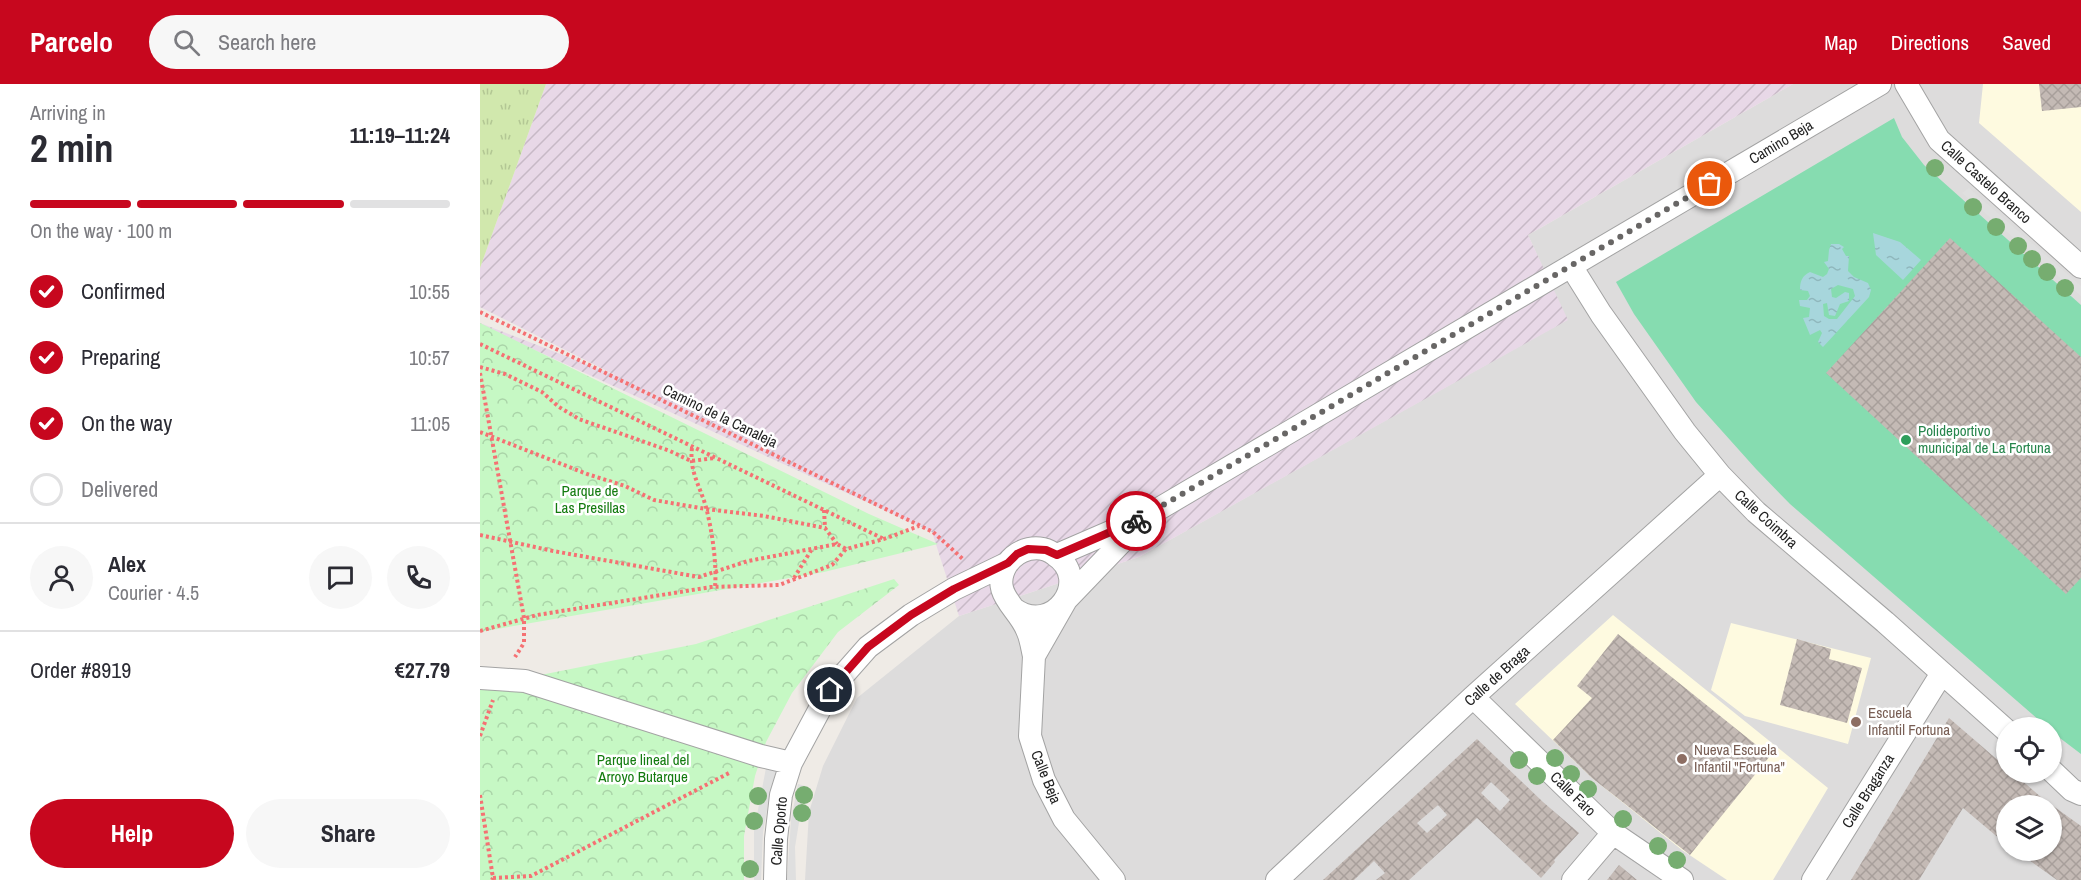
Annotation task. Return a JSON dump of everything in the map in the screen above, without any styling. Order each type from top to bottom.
[{"type":"street","name":"Camino Beja","points":[[1057,555],[1145,517],[1880,84]]},
{"type":"street","name":"Calle Castelo Branco","points":[[1906,84],[1939,140],[2081,267]]},
{"type":"street","name":"Calle Coimbra","points":[[1571,266],[1601,314],[1685,432],[1720,475],[1756,512],[1996,721]]},
{"type":"street","name":"Calle de Braga","points":[[1277,880],[1473,697],[1720,475]]},
{"type":"street","points":[[1014,609],[1030,616],[1042,616],[1053,612],[1145,517]]},
{"type":"street","points":[[1034,549],[1046,550],[1057,555],[1065,564],[1070,588],[1066,600],[1034,656],[1028,630],[1005,599],[1002,587],[1003,574],[1008,563],[1017,554],[1034,549]]},
{"type":"street","name":"Calle Oporto","points":[[776,880],[776,839],[781,795],[791,763],[830,690],[868,647],[911,615],[954,589],[1008,563]]},
{"type":"street","name":"Calle Beja","points":[[1034,656],[1030,736],[1044,780],[1064,819],[1114,880]]},
{"type":"street","name":"Calle Braganza","points":[[1814,880],[1942,673]]},
{"type":"street","points":[[490,679],[525,681],[761,756],[791,763]]},
{"type":"street","name":"Calle Faro","points":[[1473,697],[1613,833],[1682,880]]},
{"type":"street","points":[[2062,780],[2072,790],[2081,794]]},
{"type":"street","points":[[1573,880],[1613,833]]},
{"type":"path","name":"Camino de la Canaleja","points":[[480,312],[933,532],[947,545]]},
{"type":"path","points":[[480,344],[884,539]]},
{"type":"path","points":[[480,367],[505,374],[542,392],[559,407],[579,419],[670,451],[691,461],[715,458]]},
{"type":"path","points":[[480,373],[524,618],[524,643],[490,679],[480,736]]},
{"type":"path","points":[[480,432],[587,474],[625,486],[654,500],[764,516],[825,528]]},
{"type":"path","points":[[692,447],[691,461],[706,509],[716,572],[715,587]]},
{"type":"path","points":[[824,510],[825,528],[837,544],[846,549]]},
{"type":"path","points":[[480,631],[524,618],[715,587],[778,585],[832,565],[846,549],[884,539],[919,526]]},
{"type":"path","points":[[480,535],[585,557],[699,577],[748,561],[837,544]]},
{"type":"path","points":[[794,579],[813,549]]},
{"type":"path","points":[[480,795],[493,879],[531,878],[761,756]]},
{"type":"shaded area","points":[[546,84],[1793,84],[1528,235],[1568,320],[1139,557],[959,616],[932,532],[480,325],[480,323],[617,376],[480,307],[480,268]]},
{"type":"shaded area","points":[[1793,84],[2081,84],[2081,880],[805,880],[809,812],[823,766],[857,698],[959,616],[1139,557],[1567,320],[1528,235]]},
{"type":"shaded area","points":[[1983,84],[2081,84],[2081,212],[1979,123]]},
{"type":"shaded area","points":[[1969,188],[2081,286],[2081,296],[1962,193]]},
{"type":"shaded area","name":"Nueva Escuela Infantil \"Fortuna\"","points":[[1613,615],[1828,788],[1773,880],[1727,880],[1682,850],[1592,778],[1515,704]]},
{"type":"shaded area","points":[[1731,623],[1871,658],[1848,744],[1745,716],[1711,690]]},
{"type":"shaded area","points":[[766,768],[776,771],[763,832],[761,880],[754,880],[754,831]]},
{"type":"shaded area","points":[[798,784],[805,786],[795,847],[796,880],[787,880],[791,820]]},
{"type":"green space","points":[[480,84],[546,84],[480,268]]},
{"type":"green space","name":"Polideportivo municipal de La Fortuna","points":[[1894,118],[1902,137],[1924,165],[2081,305],[2081,754],[2062,740],[2062,717],[2035,717],[1790,504],[1696,402],[1634,314],[1616,282]]},
{"type":"green space","name":"Parque de Las Presillas","points":[[480,323],[869,514],[938,544],[824,572],[480,632]]},
{"type":"green space","name":"Parque lineal del Arroyo Butarque","points":[[894,579],[899,585],[838,632],[792,693],[766,742],[755,776],[744,836],[744,880],[480,880],[480,687],[696,644]]},
{"type":"water","points":[[1873,233],[1900,242],[1921,260],[1903,280],[1876,255]]},
{"type":"water","points":[[1831,244],[1844,247],[1842,249],[1846,256],[1849,256],[1848,271],[1854,277],[1868,283],[1871,290],[1869,297],[1823,347],[1818,342],[1822,333],[1820,330],[1810,335],[1803,318],[1809,317],[1810,308],[1800,306],[1799,300],[1807,300],[1810,296],[1808,291],[1800,290],[1801,281],[1805,275],[1810,272],[1823,277],[1827,274],[1829,269],[1824,262],[1828,261]],"holes":[[[1838,285],[1853,289],[1855,296],[1837,319],[1824,316],[1823,304],[1827,303],[1829,315],[1835,316],[1840,304],[1849,301],[1849,293],[1845,292],[1836,298],[1832,297],[1831,289]]]},
{"type":"building","points":[[2039,84],[2081,84],[2081,107],[2042,111]]},
{"type":"building","points":[[1950,238],[2081,357],[2081,578],[2066,594],[1826,373]]},
{"type":"building","points":[[1618,634],[1770,756],[1690,855],[1592,778],[1553,740],[1592,698],[1577,686]]},
{"type":"building","points":[[1797,639],[1831,649],[1829,659],[1862,668],[1847,723],[1780,705]]},
{"type":"building","points":[[1949,718],[1996,759],[1996,783],[2025,783],[2039,795],[1996,795],[1996,836],[1963,808],[1919,880],[1851,880]]},
{"type":"building","points":[[1477,739],[1579,833],[1541,878],[1477,818],[1409,880],[1376,880],[1385,873],[1374,861],[1354,880],[1323,880]],"holes":[[[1491,782],[1510,800],[1500,811],[1481,793]],[[1438,805],[1447,815],[1427,833],[1417,823]]]},
{"type":"building","points":[[2062,812],[2081,826],[2081,880],[2057,880],[2030,861],[2062,861]]},
{"type":"building","points":[[1619,865],[1637,880],[1607,880]]},
{"type":"way so far","points":[[1136,521],[1617,241],[1710,184]]},
{"type":"place","name":"Polideportivo municipal de La Fortuna","points":[[1906,440]]},
{"type":"place","name":"Escuela Infantil Fortuna","points":[[1856,722]]},
{"type":"place","name":"Nueva Escuela Infantil \"Fortuna\"","points":[[1682,759]]},
{"type":"route","points":[[830,690],[868,647],[911,615],[954,589],[1008,563],[1022,551],[1040,549],[1057,555],[1136,521]]}]
